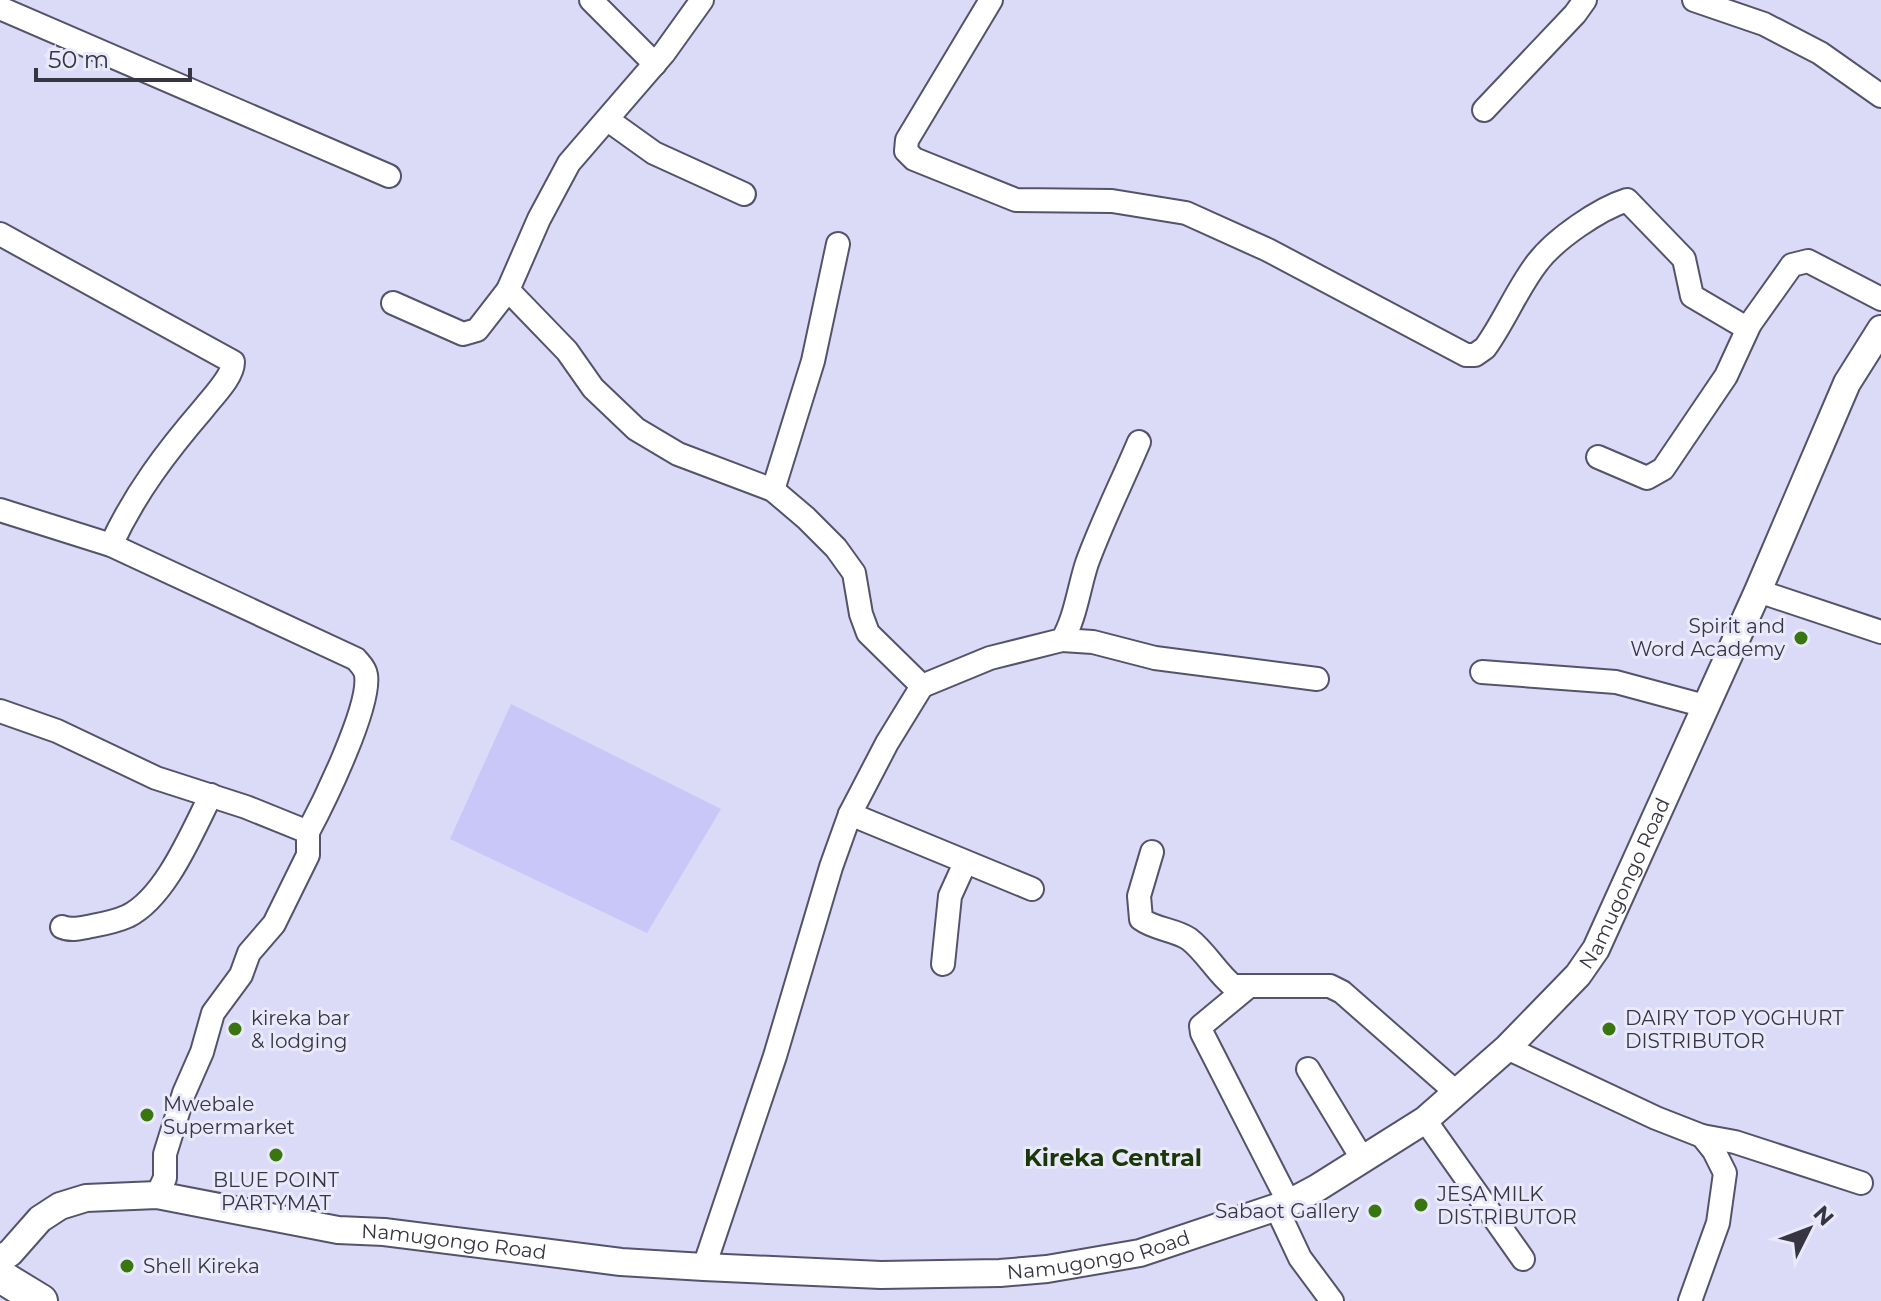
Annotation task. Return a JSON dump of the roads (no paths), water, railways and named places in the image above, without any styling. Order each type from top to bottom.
[{"type":"highway","points":[[0,1276],[41,1301]]},
{"type":"main road","name":"Namugongo Road","points":[[0,1259],[10,1253],[40,1219],[60,1206],[86,1198],[157,1195],[338,1230],[384,1232],[621,1262],[881,1275],[1000,1273],[1047,1269],[1140,1253],[1282,1205],[1363,1160],[1425,1120],[1507,1048],[1578,975],[1596,949],[1758,591],[1847,383],[1881,329]]},
{"type":"street","points":[[591,0],[655,64]]},
{"type":"street","points":[[393,303],[463,334],[477,330],[508,290],[539,219],[569,163],[655,64],[702,0]]},
{"type":"street","points":[[991,0],[907,140],[906,151],[914,159],[1016,200],[1112,201],[1186,213],[1268,250],[1466,355],[1475,355],[1485,348],[1537,262],[1607,206],[1627,200],[1684,259],[1692,296],[1743,326],[1750,324]]},
{"type":"street","points":[[1484,110],[1585,0]]},
{"type":"street","points":[[1694,0],[1764,24],[1820,53],[1881,96]]},
{"type":"street","points":[[0,8],[389,176]]},
{"type":"street","points":[[608,120],[654,153],[744,194]]},
{"type":"street","points":[[0,234],[119,302],[232,360],[234,364],[213,397],[166,451],[143,485],[111,545]]},
{"type":"street","points":[[773,490],[813,361],[838,244]]},
{"type":"street","points":[[1598,457],[1647,478],[1663,469],[1726,376],[1750,324],[1792,265],[1799,261],[1808,261],[1881,299]]},
{"type":"street","points":[[508,290],[567,351],[593,388],[636,429],[678,454],[773,490],[806,518],[846,560],[854,573],[861,614],[868,633],[922,686]]},
{"type":"street","points":[[1062,640],[1070,627],[1088,561],[1139,442]]},
{"type":"street","points":[[0,510],[111,545],[356,659],[366,677],[362,708],[321,809],[308,832],[308,855],[274,924],[249,953],[241,975],[213,1013],[206,1041],[180,1105],[165,1154],[165,1178],[157,1195]]},
{"type":"street","points":[[1758,591],[1881,632]]},
{"type":"street","points":[[704,1267],[775,1056],[831,867],[850,814],[887,743],[922,686],[990,658],[1062,640],[1093,642],[1155,658],[1317,679]]},
{"type":"street","points":[[1482,672],[1616,682],[1705,706]]},
{"type":"street","points":[[0,711],[57,731],[156,778],[308,832]]},
{"type":"street","points":[[62,927],[68,930],[128,916],[146,901],[163,883],[211,795]]},
{"type":"street","points":[[850,814],[1032,889]]},
{"type":"street","points":[[1152,852],[1139,896],[1141,919],[1152,927],[1188,939],[1233,986],[1330,986],[1342,992],[1457,1093]]},
{"type":"street","points":[[943,964],[950,896],[965,863]]},
{"type":"street","points":[[1248,987],[1207,1019],[1201,1026],[1202,1033],[1282,1205],[1300,1258],[1332,1301]]},
{"type":"street","points":[[1507,1048],[1656,1118],[1702,1136],[1735,1142],[1861,1183]]},
{"type":"street","points":[[1308,1069],[1363,1160]]},
{"type":"street","points":[[1425,1120],[1523,1259]]},
{"type":"street","points":[[1690,1301],[1718,1223],[1725,1173],[1702,1136]]},
{"type":"place","name":"Spirit and Word Academy","points":[[1801,638]]},
{"type":"place","name":"kireka bar & lodging","points":[[235,1029]]},
{"type":"place","name":"DAIRY TOP YOGHURT DISTRIBUTOR","points":[[1609,1029]]},
{"type":"place","name":"Mwebale Supermarket","points":[[147,1115]]},
{"type":"place","name":"BLUE POINT PARTYMAT","points":[[276,1155]]},
{"type":"place","name":"JESA MILK DISTRIBUTOR","points":[[1421,1205]]},
{"type":"place","name":"Sabaot Gallery","points":[[1375,1211]]},
{"type":"place","name":"Shell Kireka","points":[[127,1266]]},
{"type":"district","name":"Kireka Central","points":[[1113,1158]]}]
